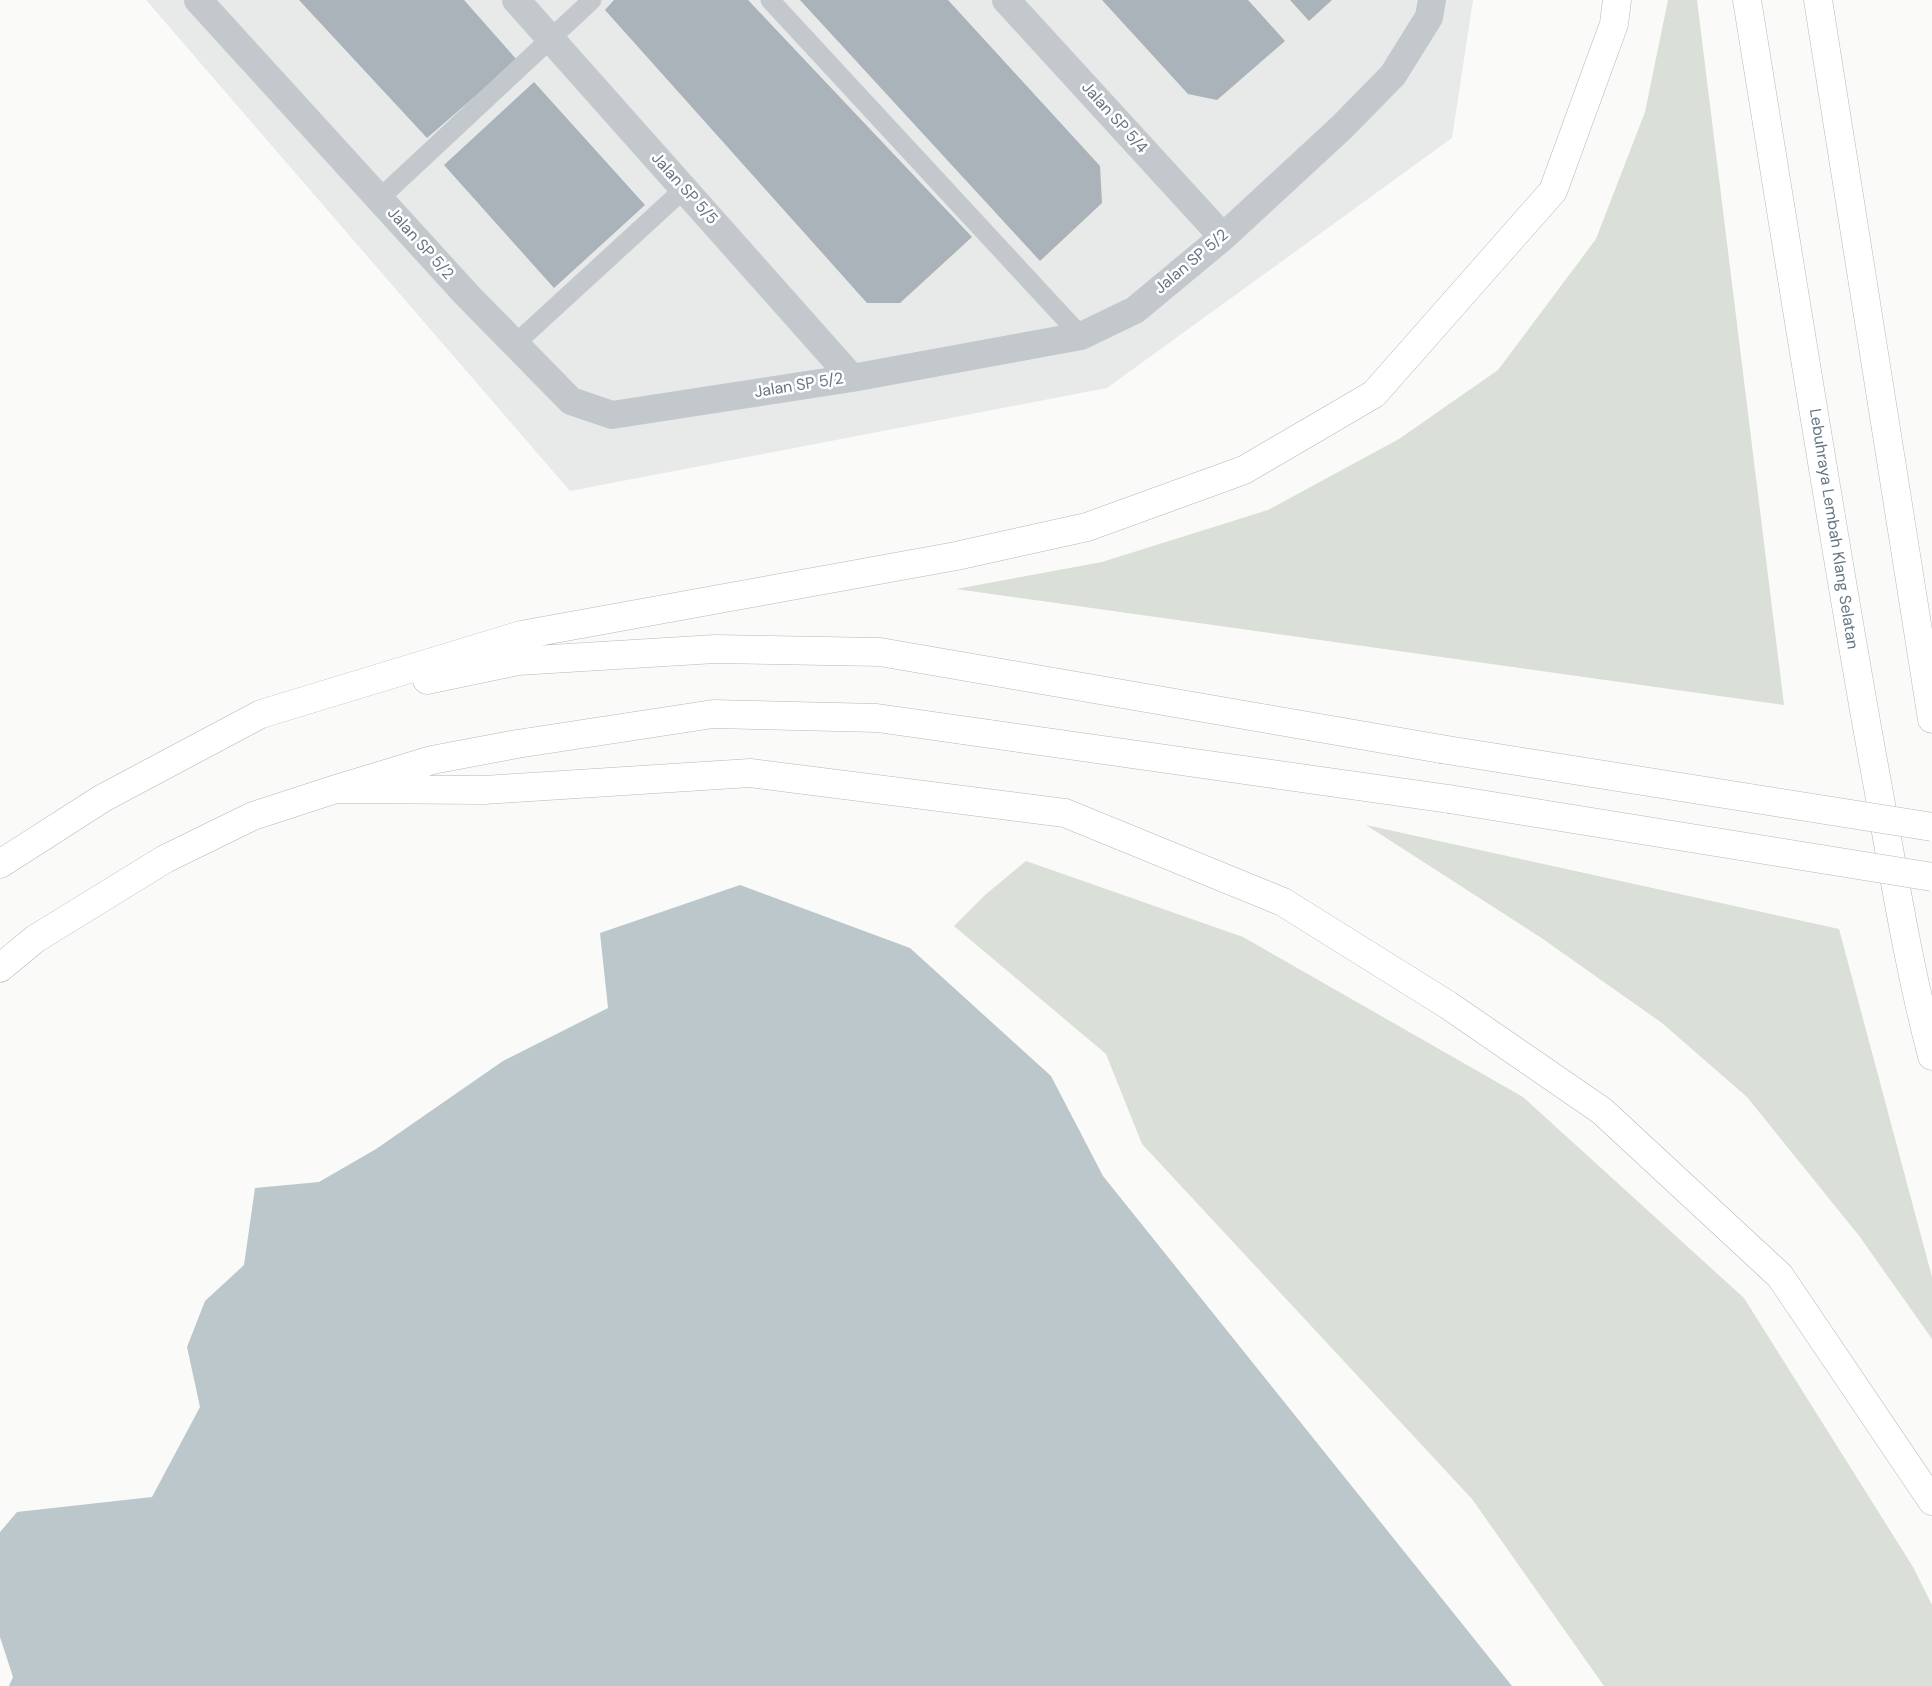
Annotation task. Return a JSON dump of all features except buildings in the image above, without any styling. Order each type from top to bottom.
[{"type":"highway","points":[[0,864],[103,798],[261,714],[520,635],[956,556],[1087,527],[1244,470],[1374,394],[1553,191],[1614,24],[1617,0]]},
{"type":"highway","name":"Lebuhraya Lembah Klang Selatan","points":[[1747,0],[1855,666],[1894,882],[1932,1056]]},
{"type":"highway","points":[[1818,0],[1932,719]]},
{"type":"highway","points":[[261,714],[518,661],[716,649],[880,652],[1441,749],[1932,828]]},
{"type":"highway","points":[[0,968],[36,939],[165,859],[253,816],[336,789],[441,759],[517,744],[713,714],[877,718],[1449,799],[1932,877]]},
{"type":"highway","points":[[336,789],[484,790],[750,773],[1065,813],[1283,902],[1448,1005],[1602,1111],[1780,1276],[1932,1500]]},
{"type":"street","name":"Jalan SP 5/2","points":[[198,0],[467,295],[571,402],[612,414],[852,378],[1081,336],[1135,310],[1223,237],[1342,127],[1393,75],[1429,17],[1432,0]]},
{"type":"street","name":"Jalan SP 5/5","points":[[516,0],[852,378]]},
{"type":"street","name":"Jalan SP 5/4","points":[[1006,0],[1223,237]]},
{"type":"lane","points":[[379,199],[592,0]]},
{"type":"lane","points":[[770,0],[1081,336]]},
{"type":"lane","points":[[515,344],[684,189]]},
{"type":"shaded area","points":[[146,0],[1473,0],[1452,138],[1107,388],[570,491]]},
{"type":"shaded area","points":[[1668,0],[1697,0],[1784,705],[956,589],[1102,562],[1268,510],[1399,439],[1498,370],[1596,239],[1645,112]]},
{"type":"shaded area","points":[[1366,825],[1839,929],[1932,1277],[1932,1339],[1860,1237],[1747,1097],[1662,1023],[1540,937]]},
{"type":"shaded area","points":[[1026,861],[1243,937],[1523,1097],[1744,1298],[1913,1567],[1932,1605],[1932,1686],[1604,1686],[1472,1499],[1142,1144],[1106,1054],[954,926],[985,895]]},
{"type":"shaded area","points":[[740,885],[910,948],[1051,1076],[1103,1176],[1512,1686],[9,1686],[13,1677],[0,1637],[0,1532],[17,1512],[152,1497],[200,1407],[187,1347],[205,1301],[244,1265],[255,1188],[319,1182],[376,1149],[503,1061],[608,1008],[600,933]]}]
